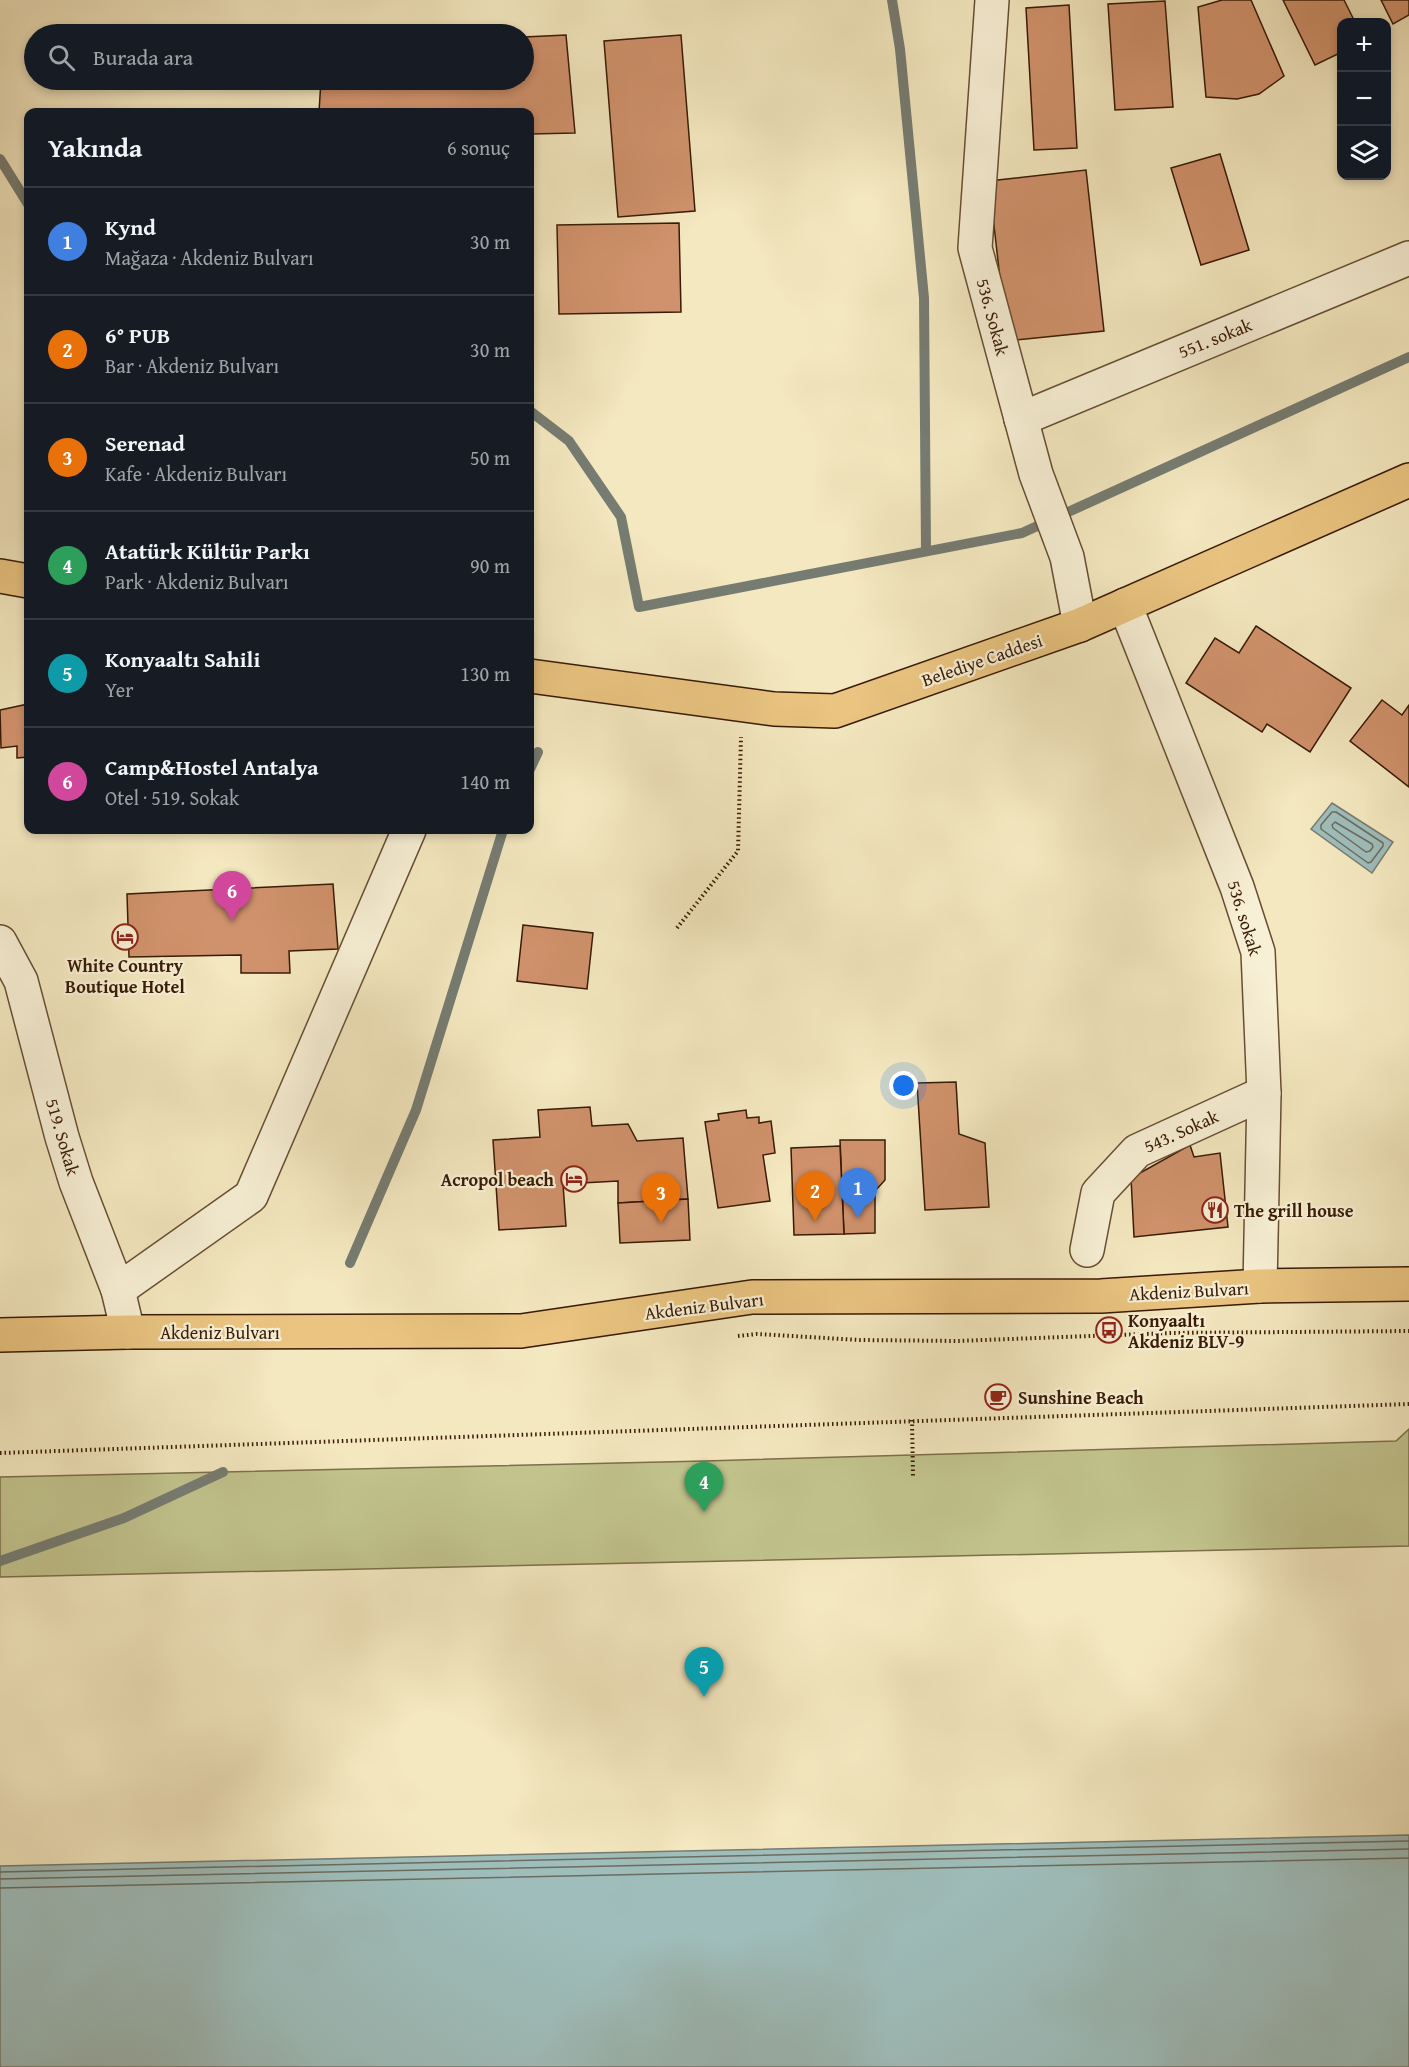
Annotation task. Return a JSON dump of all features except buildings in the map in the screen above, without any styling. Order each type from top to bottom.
[{"type":"main road","name":"Belediye Caddesi","points":[[534,677],[774,709],[835,711],[1080,625],[1409,480]]},
{"type":"main road","points":[[0,576],[24,580]]},
{"type":"main road","name":"Akdeniz Bulvarı","points":[[0,1335],[128,1332],[521,1331],[752,1297],[1101,1296],[1260,1286],[1409,1284]]},
{"type":"street","name":"536. Sokak","points":[[992,0],[975,248],[1036,474],[1067,557],[1080,625]]},
{"type":"street","name":"551. sokak","points":[[1021,419],[1409,258]]},
{"type":"street","name":"536. sokak","points":[[1125,605],[1237,887],[1258,952],[1264,1093],[1260,1286]]},
{"type":"street","points":[[118,1290],[251,1196],[407,834]]},
{"type":"street","name":"519. Sokak","points":[[0,942],[21,981],[62,1137],[76,1182],[118,1290],[128,1332]]},
{"type":"street","name":"543. Sokak","points":[[1087,1250],[1098,1192],[1137,1151],[1264,1093]]},
{"type":"path","points":[[677,928],[738,851],[742,704]]},
{"type":"path","points":[[735,1336],[757,1334],[860,1340],[957,1341],[1172,1333],[1409,1331]]},
{"type":"path","points":[[0,1453],[1409,1404]]},
{"type":"path","points":[[912,1420],[913,1476]]},
{"type":"green space","points":[[1409,1429],[1409,1546],[0,1577],[0,1477],[705,1461],[1396,1441]]},
{"type":"water","points":[[1332,803],[1393,842],[1372,873],[1311,829]]},
{"type":"water","points":[[1409,1835],[1409,2067],[0,2067],[0,1866]]},
{"type":"waterway","points":[[892,0],[900,49],[924,298],[926,551]]},
{"type":"waterway","points":[[0,159],[24,198]]},
{"type":"waterway","points":[[534,414],[569,441],[621,517],[639,607],[1022,533],[1409,357]]},
{"type":"waterway","points":[[534,760],[538,752]]},
{"type":"waterway","points":[[350,1263],[416,1110],[502,834]]},
{"type":"waterway","points":[[0,1561],[124,1518],[223,1472]]},
{"type":"place","name":"Camp&Hostel Antalya","points":[[232,921]]},
{"type":"place","name":"White Country Boutique Hotel","points":[[125,937]]},
{"type":"place","name":"Acropol beach","points":[[574,1179]]},
{"type":"place","name":"The grill house","points":[[1215,1210]]},
{"type":"place","name":"Kynd","points":[[858,1218]]},
{"type":"place","name":"6° PUB","points":[[815,1221]]},
{"type":"place","name":"Serenad","points":[[661,1223]]},
{"type":"place","name":"Konyaaltı Akdeniz BLV-9","points":[[1109,1330]]},
{"type":"place","name":"Sunshine Beach","points":[[998,1397]]},
{"type":"place","name":"Atatürk Kültür Parkı","points":[[704,1512]]},
{"type":"place","name":"Konyaaltı Sahili","points":[[704,1697]]}]
